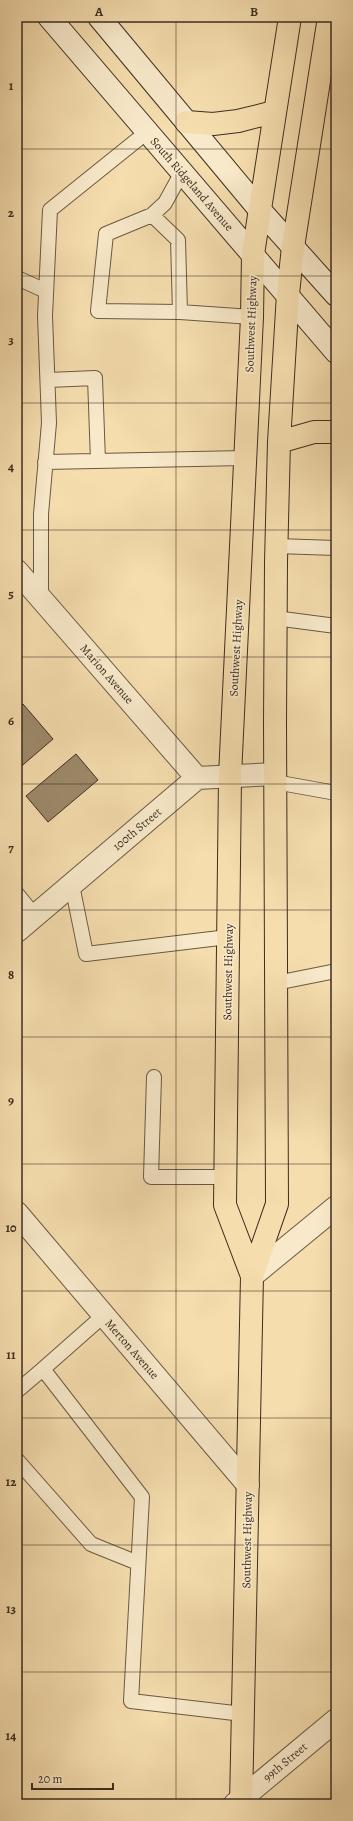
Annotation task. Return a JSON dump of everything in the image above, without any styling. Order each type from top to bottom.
[{"type":"main road","name":"Southwest Highway","points":[[252,1276],[225,1205],[230,776],[252,317],[253,254],[290,17]]},
{"type":"main road","name":"Southwest Highway","points":[[239,1802],[243,1714],[252,1276],[276,1204],[275,618],[279,442],[288,294],[293,247],[328,17]]},
{"type":"main road","points":[[186,122],[213,124],[238,121],[274,112]]},
{"type":"main road","points":[[279,442],[314,432],[336,432]]},
{"type":"street","name":"South Ridgeland Avenue","points":[[49,17],[288,294],[336,352]]},
{"type":"street","points":[[99,17],[259,209],[336,295]]},
{"type":"street","name":"Marion Avenue","points":[[17,570],[198,778]]},
{"type":"street","points":[[198,778],[230,776],[275,778]]},
{"type":"street","name":"100th Street","points":[[17,931],[198,778]]},
{"type":"street","points":[[252,1276],[336,1207]]},
{"type":"street","name":"Merton Avenue","points":[[17,1213],[248,1485]]},
{"type":"street","name":"99th Street","points":[[239,1802],[336,1720]]},
{"type":"lane","points":[[41,598],[41,514],[49,423],[45,316],[50,210],[147,132]]},
{"type":"lane","points":[[182,172],[165,203],[152,215],[106,234],[98,310],[180,312],[252,317]]},
{"type":"lane","points":[[152,215],[178,240],[180,312]]},
{"type":"lane","points":[[17,278],[46,291]]},
{"type":"lane","points":[[48,380],[95,378],[98,461]]},
{"type":"lane","points":[[46,462],[245,458]]},
{"type":"lane","points":[[276,546],[336,548]]},
{"type":"lane","points":[[275,618],[336,626]]},
{"type":"lane","points":[[275,778],[336,793]]},
{"type":"lane","points":[[72,885],[86,954],[228,937]]},
{"type":"lane","points":[[17,894],[36,916]]},
{"type":"lane","points":[[276,983],[336,970]]},
{"type":"lane","points":[[154,1077],[151,1177],[225,1177]]},
{"type":"lane","points":[[17,1391],[103,1316]]},
{"type":"lane","points":[[43,1369],[142,1497],[130,1701],[243,1714]]},
{"type":"lane","points":[[17,1460],[90,1544],[138,1563]]},
{"type":"building","points":[[23,704],[53,739],[17,770],[17,708]]},
{"type":"building","points":[[76,754],[98,780],[48,822],[26,796]]}]
